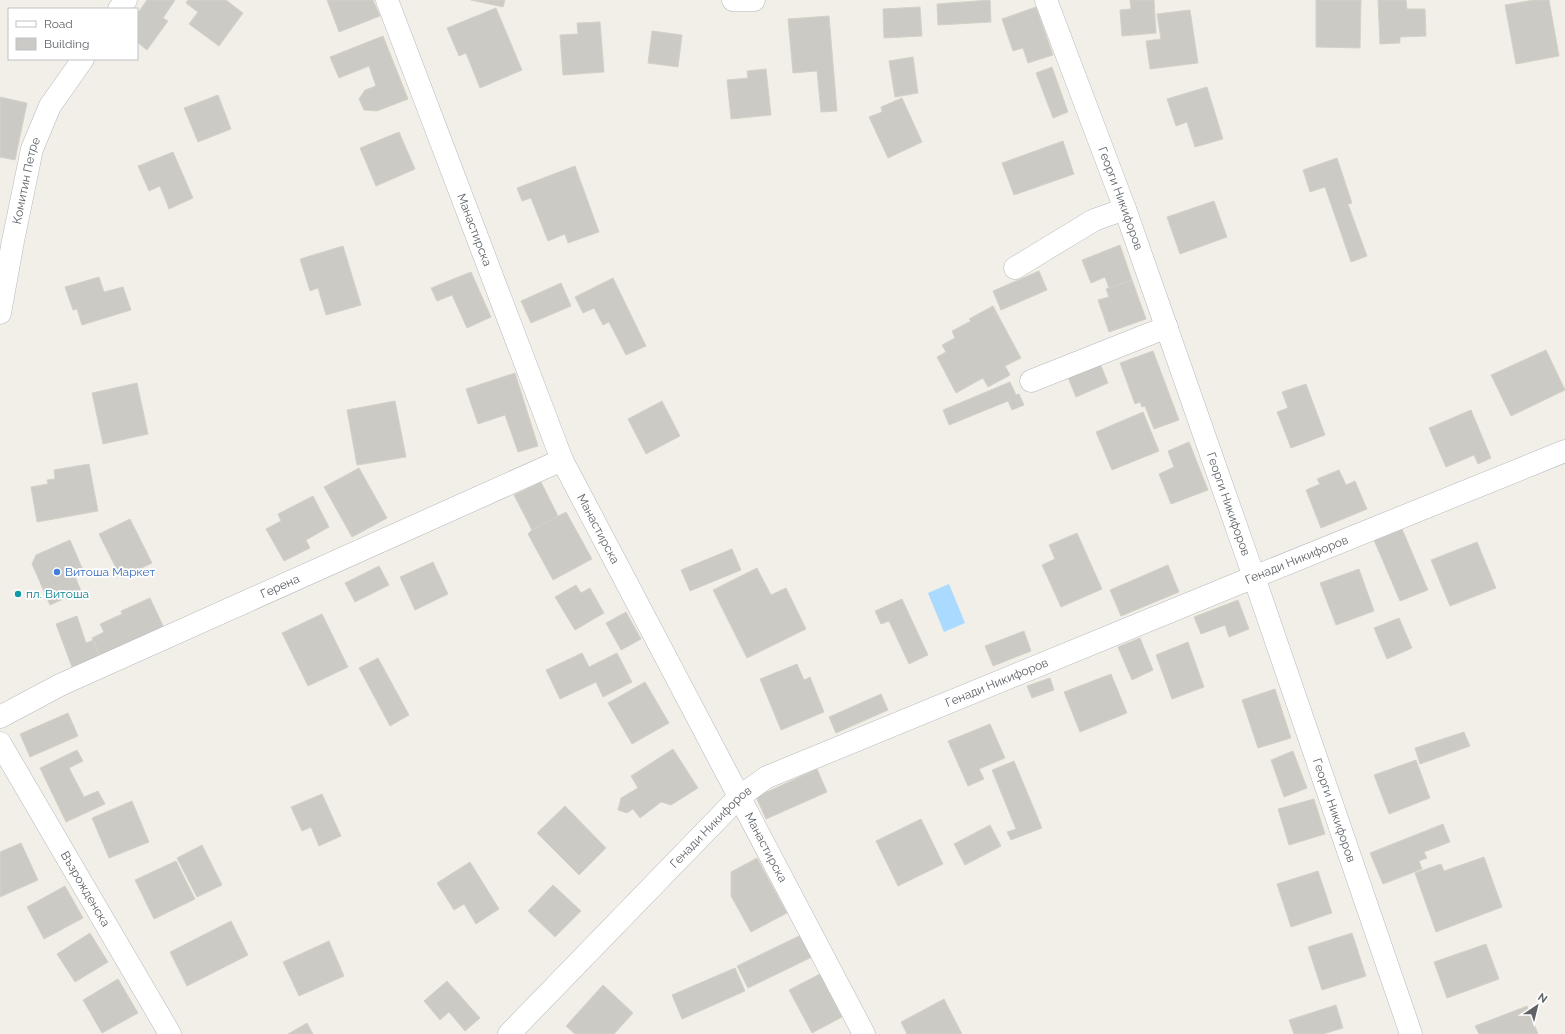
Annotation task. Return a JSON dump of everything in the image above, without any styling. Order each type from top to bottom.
[{"type":"street","points":[[120,8],[126,0]]},
{"type":"street","name":"Манастирска","points":[[387,0],[562,460],[864,1034]]},
{"type":"street","points":[[733,0],[754,0]]},
{"type":"street","name":"Георги Никифоров","points":[[1046,0],[1125,209],[1167,327],[1411,1034]]},
{"type":"street","name":"Комитин Петре","points":[[0,313],[32,149],[50,106],[82,60]]},
{"type":"street","points":[[1015,268],[1094,220],[1125,209]]},
{"type":"street","points":[[1031,381],[1167,327]]},
{"type":"street","name":"Генади Никифоров","points":[[509,1034],[739,796],[767,777],[1565,451]]},
{"type":"street","name":"Герена","points":[[0,717],[67,681],[562,460]]},
{"type":"street","name":"Възрожденска","points":[[0,743],[170,1034]]},
{"type":"water","points":[[949,584],[965,623],[944,632],[928,593]]},
{"type":"building","points":[[147,0],[175,0],[163,18],[168,21],[147,50],[138,43],[138,13]]},
{"type":"building","points":[[188,0],[226,0],[243,13],[219,46],[189,24],[198,12],[186,3]]},
{"type":"building","points":[[327,0],[373,0],[380,16],[339,32]]},
{"type":"building","points":[[471,0],[505,0],[503,7]]},
{"type":"building","points":[[990,0],[991,22],[938,25],[937,4]]},
{"type":"building","points":[[1130,0],[1154,0],[1156,33],[1122,36],[1120,10],[1131,9]]},
{"type":"building","points":[[1316,0],[1361,0],[1360,48],[1316,47]]},
{"type":"building","points":[[1378,0],[1406,0],[1407,9],[1425,9],[1426,36],[1400,37],[1400,43],[1380,44]]},
{"type":"building","points":[[1534,0],[1549,0],[1559,56],[1516,64],[1505,5]]},
{"type":"building","points":[[920,7],[922,36],[884,38],[883,9]]},
{"type":"building","points":[[1036,7],[1053,55],[1028,63],[1023,48],[1013,51],[1002,19]]},
{"type":"building","points":[[496,8],[522,70],[480,88],[466,53],[459,56],[447,28]]},
{"type":"building","points":[[1190,10],[1198,63],[1150,69],[1146,41],[1161,39],[1157,14]]},
{"type":"building","points":[[829,16],[837,111],[821,112],[817,71],[793,73],[788,19]]},
{"type":"building","points":[[600,22],[604,72],[563,75],[560,35],[578,34],[577,23]]},
{"type":"building","points":[[652,31],[682,35],[678,67],[648,63]]},
{"type":"building","points":[[383,36],[408,99],[377,111],[364,110],[359,99],[365,90],[376,86],[369,66],[339,78],[330,57]]},
{"type":"building","points":[[913,57],[918,93],[895,97],[889,61]]},
{"type":"building","points":[[1052,67],[1068,112],[1053,118],[1036,73]]},
{"type":"building","points":[[766,69],[771,115],[731,119],[727,80],[748,78],[747,71]]},
{"type":"building","points":[[1207,87],[1223,139],[1195,147],[1187,122],[1176,126],[1167,99]]},
{"type":"building","points":[[218,95],[231,129],[198,142],[184,108]]},
{"type":"building","points":[[0,97],[27,103],[15,160],[0,157]]},
{"type":"building","points":[[902,98],[922,142],[888,158],[869,117],[882,112],[881,107]]},
{"type":"building","points":[[399,132],[415,169],[376,186],[360,148]]},
{"type":"building","points":[[1063,141],[1074,174],[1014,195],[1002,163]]},
{"type":"building","points":[[173,152],[193,198],[169,209],[160,186],[149,191],[138,166]]},
{"type":"building","points":[[1337,158],[1352,203],[1348,204],[1367,256],[1351,262],[1325,187],[1310,192],[1303,170]]},
{"type":"building","points":[[575,166],[599,232],[568,243],[565,234],[548,241],[531,198],[522,201],[517,188]]},
{"type":"building","points":[[1214,201],[1227,237],[1180,254],[1167,217]]},
{"type":"building","points":[[1120,245],[1132,280],[1109,288],[1105,277],[1091,283],[1082,260]]},
{"type":"building","points":[[343,246],[361,305],[326,315],[318,288],[310,291],[300,259]]},
{"type":"building","points":[[1039,271],[1047,290],[1001,310],[993,291]]},
{"type":"building","points":[[471,272],[491,317],[467,328],[452,295],[437,301],[431,288]]},
{"type":"building","points":[[99,277],[104,292],[123,287],[131,310],[82,325],[77,309],[73,310],[65,287]]},
{"type":"building","points":[[613,278],[646,346],[626,355],[609,322],[603,325],[594,308],[583,313],[575,297]]},
{"type":"building","points":[[1132,280],[1146,319],[1109,332],[1098,300],[1109,297],[1106,289]]},
{"type":"building","points":[[561,283],[571,306],[531,323],[521,301]]},
{"type":"building","points":[[993,306],[1021,358],[1005,366],[1010,375],[988,387],[983,378],[956,393],[937,357],[946,352],[942,345],[955,338],[952,331],[971,321],[969,319]]},
{"type":"building","points":[[1546,350],[1565,390],[1511,416],[1491,375]]},
{"type":"building","points":[[1153,351],[1179,420],[1154,429],[1145,406],[1142,407],[1140,402],[1135,404],[1120,363]]},
{"type":"building","points":[[1099,361],[1108,383],[1076,397],[1067,375]]},
{"type":"building","points":[[515,373],[538,446],[518,452],[505,415],[478,424],[466,389]]},
{"type":"building","points":[[1010,382],[1016,395],[1019,394],[1024,405],[1012,410],[1008,401],[949,425],[943,410]]},
{"type":"building","points":[[137,383],[148,434],[103,444],[92,393]]},
{"type":"building","points":[[1306,384],[1325,435],[1291,448],[1277,412],[1288,408],[1282,392]]},
{"type":"building","points":[[395,401],[406,457],[357,465],[347,410]]},
{"type":"building","points":[[662,401],[680,436],[646,454],[628,419]]},
{"type":"building","points":[[1471,410],[1491,458],[1478,464],[1474,455],[1446,467],[1429,428]]},
{"type":"building","points":[[1143,412],[1159,451],[1112,470],[1096,432]]},
{"type":"building","points":[[1189,442],[1208,490],[1171,504],[1159,474],[1174,467],[1168,451]]},
{"type":"building","points":[[89,464],[98,511],[37,522],[31,487],[48,484],[47,480],[55,479],[54,470]]},
{"type":"building","points":[[359,468],[387,518],[352,537],[324,487]]},
{"type":"building","points":[[1339,470],[1346,485],[1355,481],[1367,509],[1321,528],[1306,490],[1320,484],[1317,479]]},
{"type":"building","points":[[541,482],[558,516],[532,530],[514,495]]},
{"type":"building","points":[[313,496],[329,527],[306,540],[310,548],[284,561],[266,529],[281,521],[278,514]]},
{"type":"building","points":[[566,512],[592,559],[553,580],[528,534],[532,530]]},
{"type":"building","points":[[130,519],[152,563],[121,578],[99,534]]},
{"type":"building","points":[[1402,529],[1428,590],[1400,601],[1374,540]]},
{"type":"building","points":[[1077,533],[1102,589],[1061,607],[1042,565],[1055,559],[1049,545]]},
{"type":"building","name":"Витоша Маркет","points":[[70,540],[83,570],[74,574],[81,591],[50,605],[32,564],[36,555]]},
{"type":"building","points":[[1477,542],[1496,588],[1450,606],[1431,560]]},
{"type":"building","points":[[732,549],[741,570],[690,591],[681,570]]},
{"type":"building","points":[[433,562],[448,594],[415,610],[400,577]]},
{"type":"building","points":[[1168,565],[1179,592],[1121,616],[1110,590]]},
{"type":"building","points":[[379,566],[389,585],[355,602],[345,583]]},
{"type":"building","points":[[757,568],[771,595],[786,588],[806,629],[747,658],[713,590]]},
{"type":"building","points":[[1359,569],[1374,611],[1336,625],[1320,583]]},
{"type":"building","points":[[576,585],[581,593],[590,588],[604,613],[575,630],[555,597]]},
{"type":"building","points":[[150,598],[164,628],[100,657],[92,638],[104,632],[100,624],[122,614],[121,611]]},
{"type":"building","points":[[902,599],[928,655],[909,664],[889,621],[881,624],[875,611]]},
{"type":"building","points":[[1238,600],[1249,629],[1229,637],[1225,625],[1201,634],[1194,617]]},
{"type":"building","points":[[626,612],[641,639],[621,650],[606,623]]},
{"type":"building","points":[[322,614],[348,667],[308,686],[282,633]]},
{"type":"building","points":[[77,616],[86,643],[94,640],[100,657],[72,667],[56,624]]},
{"type":"building","points":[[1399,618],[1412,648],[1387,659],[1374,628]]},
{"type":"building","points":[[1024,631],[1031,651],[993,666],[985,646]]},
{"type":"building","points":[[1140,638],[1153,670],[1132,680],[1118,647]]},
{"type":"building","points":[[1188,642],[1204,687],[1172,699],[1156,655]]},
{"type":"building","points":[[582,653],[589,667],[617,653],[632,682],[603,697],[596,682],[560,699],[546,670]]},
{"type":"building","points":[[378,658],[409,715],[390,726],[359,668]]},
{"type":"building","points":[[797,664],[804,680],[810,677],[824,712],[781,730],[760,679]]},
{"type":"building","points":[[1111,674],[1127,713],[1080,732],[1064,692]]},
{"type":"building","points":[[1050,678],[1054,690],[1032,698],[1027,686]]},
{"type":"building","points":[[645,682],[669,723],[632,744],[608,703]]},
{"type":"building","points":[[1275,689],[1291,738],[1258,748],[1242,700]]},
{"type":"building","points":[[881,694],[888,710],[836,733],[829,717]]},
{"type":"building","points":[[68,713],[78,736],[30,757],[20,734]]},
{"type":"building","points":[[990,724],[1005,758],[979,769],[984,779],[968,786],[948,741]]},
{"type":"building","points":[[1464,732],[1470,746],[1420,764],[1415,748]]},
{"type":"building","points":[[673,749],[698,788],[671,805],[661,802],[640,818],[633,809],[627,813],[618,810],[621,798],[638,788],[631,776]]},
{"type":"building","points":[[77,750],[83,761],[69,768],[84,797],[98,791],[105,804],[66,822],[40,768]]},
{"type":"building","points":[[1293,751],[1307,788],[1284,797],[1271,760]]},
{"type":"building","points":[[1416,760],[1430,798],[1389,814],[1374,775]]},
{"type":"building","points":[[1014,761],[1042,828],[1011,840],[1007,832],[1016,829],[992,770]]},
{"type":"building","points":[[817,769],[827,792],[766,819],[756,797]]},
{"type":"building","points":[[322,794],[341,836],[319,846],[311,827],[302,831],[291,807]]},
{"type":"building","points":[[1314,799],[1325,834],[1289,845],[1278,809]]},
{"type":"building","points":[[132,801],[149,842],[109,858],[92,818]]},
{"type":"building","points":[[565,806],[606,848],[579,875],[537,833]]},
{"type":"building","points":[[921,819],[943,864],[898,886],[876,841]]},
{"type":"building","points":[[1443,824],[1450,842],[1424,852],[1427,858],[1419,861],[1422,869],[1383,884],[1370,853]]},
{"type":"building","points":[[990,825],[1001,846],[965,865],[954,844]]},
{"type":"building","points":[[21,843],[38,880],[0,897],[0,852]]},
{"type":"building","points":[[202,845],[222,885],[197,897],[177,858]]},
{"type":"building","points":[[1484,857],[1502,907],[1436,932],[1415,873],[1441,864],[1444,871]]},
{"type":"building","points":[[757,858],[787,913],[751,932],[731,896],[731,872]]},
{"type":"building","points":[[176,861],[195,899],[154,919],[135,880]]},
{"type":"building","points":[[470,862],[499,909],[476,924],[464,904],[454,910],[437,883]]},
{"type":"building","points":[[1318,871],[1332,913],[1291,927],[1277,884]]},
{"type":"building","points":[[553,885],[581,911],[555,937],[528,911]]},
{"type":"building","points":[[65,886],[83,918],[44,939],[27,907]]},
{"type":"building","points":[[231,921],[248,955],[187,986],[170,952]]},
{"type":"building","points":[[90,933],[108,962],[75,982],[57,954]]},
{"type":"building","points":[[1352,933],[1366,976],[1322,990],[1308,947]]},
{"type":"building","points":[[801,935],[812,957],[748,988],[737,966]]},
{"type":"building","points":[[329,941],[344,976],[299,996],[283,962]]},
{"type":"building","points":[[1486,944],[1499,979],[1447,998],[1434,962]]},
{"type":"building","points":[[735,968],[745,991],[682,1019],[672,995]]},
{"type":"building","points":[[820,974],[842,1017],[812,1033],[789,990]]},
{"type":"building","points":[[118,979],[138,1013],[102,1033],[83,1000]]},
{"type":"building","points":[[447,981],[480,1018],[465,1031],[449,1012],[440,1020],[424,1001]]},
{"type":"building","points":[[603,985],[633,1013],[614,1034],[575,1034],[566,1026]]},
{"type":"building","points":[[944,999],[962,1034],[907,1034],[901,1022]]},
{"type":"building","points":[[1336,1005],[1343,1028],[1323,1034],[1294,1034],[1289,1020]]},
{"type":"building","points":[[1527,1006],[1538,1034],[1479,1034],[1475,1026]]},
{"type":"building","points":[[307,1023],[313,1034],[288,1034]]},
{"type":"place","name":"Витоша Маркет","points":[[57,572]]},
{"type":"place","name":"пл. Витоша","points":[[18,594]]}]
